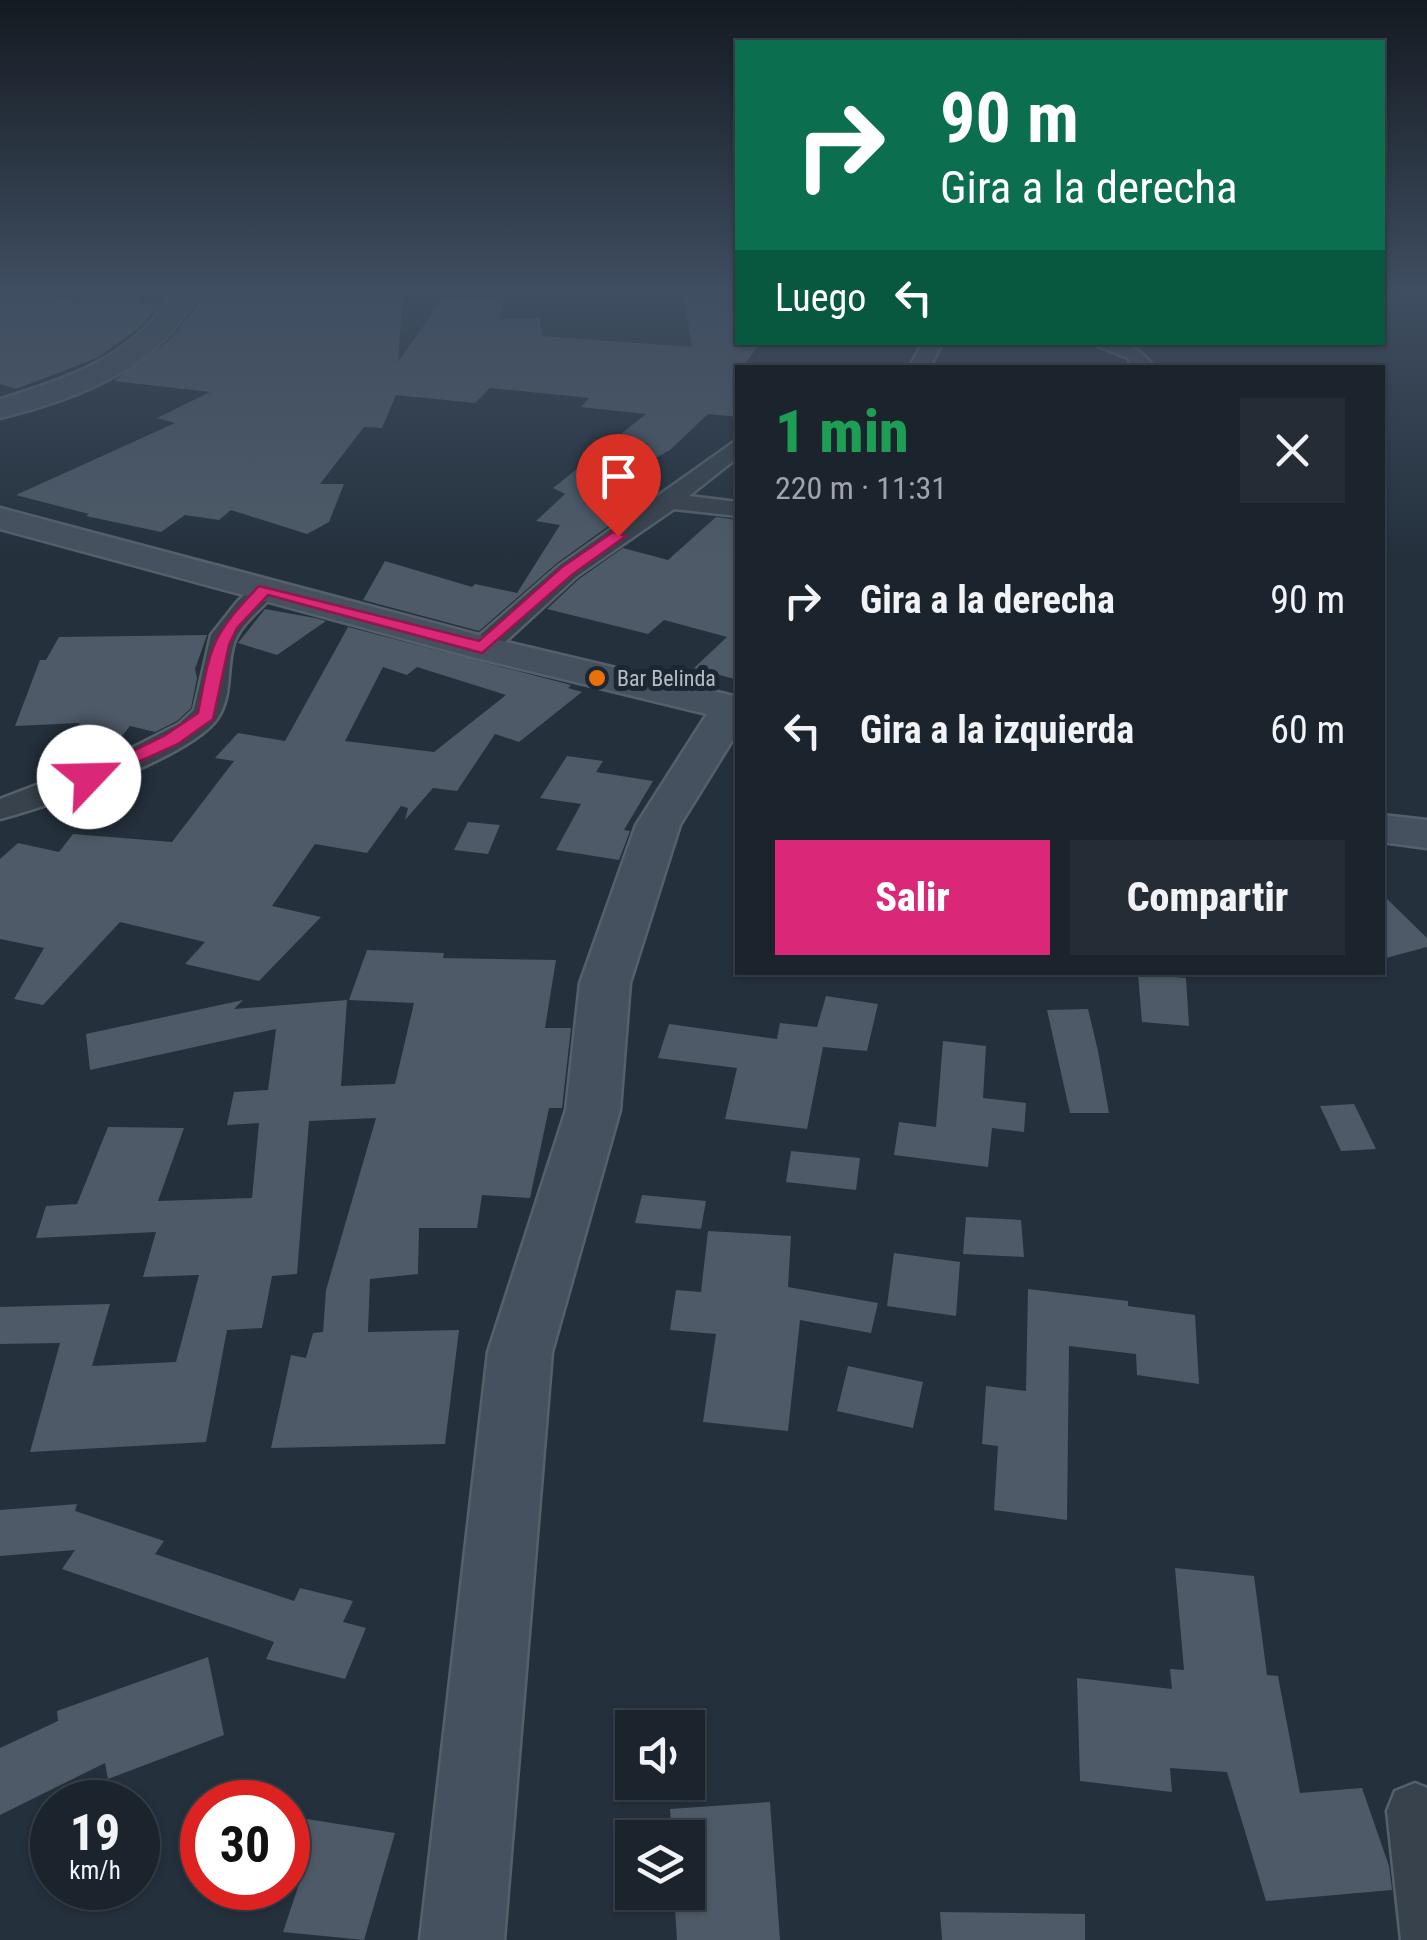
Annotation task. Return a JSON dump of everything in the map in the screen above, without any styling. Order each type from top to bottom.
[{"type":"street","points":[[0,409],[85,380]]},
{"type":"street","points":[[482,648],[568,570],[669,501],[735,448]]},
{"type":"street","points":[[669,501],[735,509]]},
{"type":"street","points":[[0,518],[482,648],[734,709],[658,826],[605,982],[593,1110],[520,1352],[462,1940]]},
{"type":"street","points":[[0,810],[89,777],[189,730],[206,715],[220,645],[230,626],[264,589]]},
{"type":"street","points":[[1385,828],[1427,834]]},
{"type":"street","points":[[1415,1810],[1427,1932]]},
{"type":"building","points":[[0,380],[41,380],[16,389],[0,384]]},
{"type":"building","points":[[735,380],[735,417],[708,414],[670,450],[625,475],[660,489],[557,563],[479,631],[363,600],[385,561],[472,587],[475,584],[517,593],[560,525],[536,521],[565,494],[553,488],[646,414],[581,407],[589,398],[490,388],[475,403],[396,395],[382,428],[364,427],[320,484],[344,484],[329,522],[307,534],[231,510],[219,520],[185,515],[161,532],[86,516],[89,514],[16,495],[175,423],[157,418],[210,392],[114,381]]},
{"type":"building","points":[[716,517],[735,520],[735,679],[694,668],[727,637],[664,620],[648,634],[547,609],[579,579],[623,548],[668,560]]},
{"type":"building","points":[[265,609],[326,621],[277,655],[238,643]]},
{"type":"building","points":[[348,627],[571,685],[568,688],[582,692],[519,742],[495,734],[457,791],[433,788],[405,820],[408,808],[401,806],[367,853],[315,844],[272,906],[321,917],[259,981],[185,964],[205,942],[120,922],[43,1005],[14,999],[44,948],[0,939],[0,859],[18,843],[59,852],[73,834],[172,842],[234,761],[215,758],[238,733],[285,741]],"holes":[[[383,667],[407,675],[417,667],[506,695],[434,752],[345,741]]]},
{"type":"building","points":[[207,635],[195,669],[191,708],[177,721],[155,732],[130,726],[101,756],[58,773],[36,770],[80,723],[15,726],[40,660],[46,660],[59,637]]},
{"type":"building","points":[[567,756],[603,761],[596,772],[653,781],[624,830],[630,831],[619,860],[556,850],[581,804],[540,798]]},
{"type":"building","points":[[468,822],[500,825],[488,854],[454,850]]},
{"type":"building","points":[[1385,897],[1427,938],[1427,947],[1385,958]]},
{"type":"building","points":[[367,950],[444,953],[443,958],[556,960],[545,1028],[571,1028],[562,1108],[549,1108],[530,1198],[482,1195],[477,1228],[419,1228],[418,1274],[370,1279],[368,1332],[459,1330],[445,1444],[271,1448],[291,1355],[306,1358],[313,1333],[323,1332],[326,1290],[376,1118],[309,1121],[297,1274],[272,1276],[262,1328],[227,1330],[206,1442],[30,1452],[60,1343],[0,1344],[0,1307],[110,1304],[92,1366],[176,1362],[199,1275],[143,1277],[156,1232],[36,1238],[46,1206],[77,1204],[108,1127],[184,1128],[158,1201],[252,1198],[259,1123],[227,1125],[234,1092],[268,1090],[276,1029],[90,1070],[86,1034],[243,1000],[234,1009],[347,1000],[341,1086],[395,1084],[414,1003],[349,1000]]},
{"type":"building","points":[[1138,975],[1186,978],[1189,1026],[1142,1022]]},
{"type":"building","points":[[826,996],[878,1004],[867,1051],[823,1047],[807,1129],[725,1119],[737,1068],[658,1058],[669,1024],[777,1039],[780,1023],[817,1027]]},
{"type":"building","points":[[1088,1009],[1109,1113],[1070,1113],[1047,1010]]},
{"type":"building","points":[[943,1041],[986,1046],[983,1098],[1026,1103],[1024,1132],[992,1128],[988,1167],[894,1155],[899,1122],[936,1127]]},
{"type":"building","points":[[1354,1104],[1376,1149],[1341,1151],[1320,1106]]},
{"type":"building","points":[[791,1151],[860,1158],[856,1190],[786,1182]]},
{"type":"building","points":[[642,1195],[706,1201],[701,1229],[635,1223]]},
{"type":"building","points":[[966,1217],[1021,1220],[1024,1257],[963,1254]]},
{"type":"building","points":[[708,1231],[791,1236],[788,1287],[878,1303],[871,1333],[800,1320],[788,1431],[703,1422],[716,1334],[670,1330],[676,1290],[701,1292]]},
{"type":"building","points":[[894,1253],[960,1262],[956,1316],[887,1306]]},
{"type":"building","points":[[1028,1289],[1128,1301],[1128,1306],[1195,1315],[1199,1384],[1137,1375],[1136,1354],[1069,1346],[1067,1520],[994,1510],[998,1446],[982,1444],[986,1386],[1026,1391]]},
{"type":"building","points":[[848,1366],[923,1382],[913,1428],[837,1411]]},
{"type":"building","points":[[77,1504],[75,1511],[164,1541],[155,1554],[294,1601],[300,1588],[353,1601],[343,1622],[366,1628],[345,1679],[266,1659],[274,1642],[62,1569],[75,1550],[0,1556],[0,1510]]},
{"type":"building","points":[[1175,1568],[1254,1576],[1267,1675],[1278,1676],[1300,1793],[1362,1788],[1389,1866],[1392,1890],[1266,1901],[1227,1772],[1170,1768],[1172,1792],[1080,1781],[1077,1678],[1172,1689],[1170,1669],[1184,1670]]},
{"type":"building","points":[[208,1657],[224,1735],[108,1779],[105,1763],[71,1780],[30,1780],[30,1800],[0,1815],[0,1748],[58,1721],[57,1711]]},
{"type":"building","points":[[770,1802],[780,1940],[677,1940],[675,1910],[705,1910],[705,1820],[671,1820],[670,1809]]},
{"type":"building","points":[[310,1819],[395,1833],[364,1940],[283,1932],[290,1910],[310,1910]]},
{"type":"building","points":[[940,1912],[1085,1914],[1085,1940],[942,1940]]},
{"type":"place","name":"Bar Belinda","points":[[597,678]]},
{"type":"route","points":[[89,777],[171,740],[206,715],[220,645],[230,626],[264,589],[482,648],[568,570],[618,536]]}]
